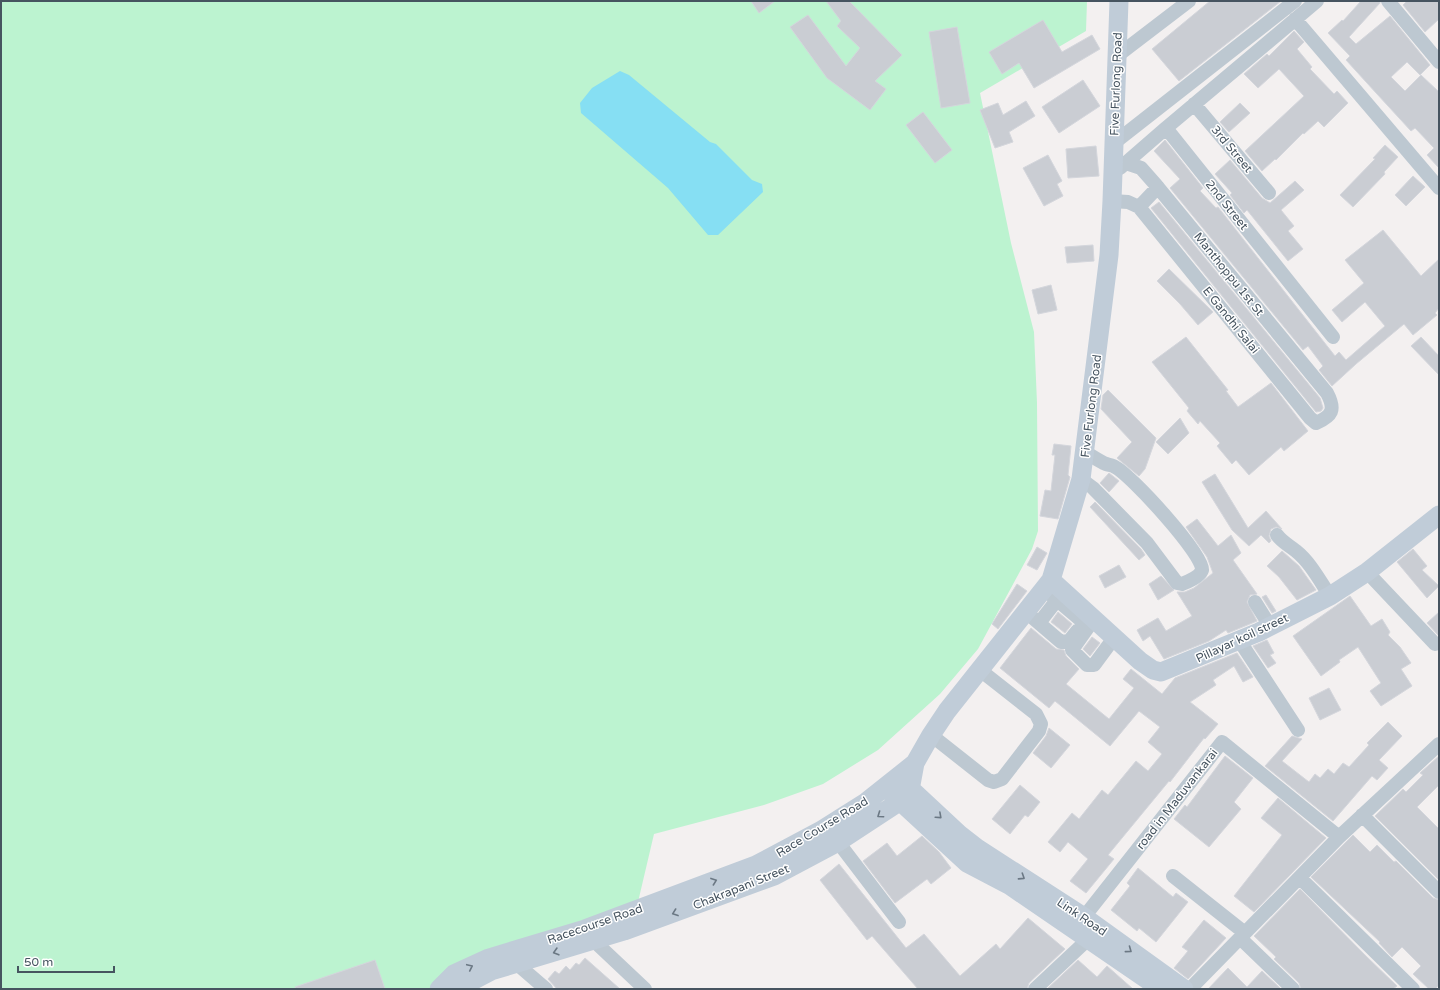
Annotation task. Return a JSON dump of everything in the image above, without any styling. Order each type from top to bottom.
[{"type":"main road","name":"Five Furlong Road","points":[[904,796],[916,763],[931,734],[980,670],[1032,617],[1051,590],[1081,479],[1109,255],[1112,201],[1119,169],[1114,143],[1119,1]]},
{"type":"main road","name":"Pillayar koil street","points":[[1051,590],[1153,670],[1161,672],[1239,640],[1330,596],[1367,572],[1439,515]]},
{"type":"main road","name":"Five Furlong Road","points":[[891,781],[916,763]]},
{"type":"main road","points":[[891,781],[904,796],[972,856],[1009,885],[1162,989]]},
{"type":"main road","name":"Race Course Road","points":[[756,865],[820,831],[866,802],[891,781]]},
{"type":"main road","name":"Chakrapani Street","points":[[590,935],[748,887],[774,876],[838,842],[904,796]]},
{"type":"main road","name":"Link Road","points":[[972,856],[1084,917],[1184,989]]},
{"type":"main road","name":"Link Road","points":[[972,856],[1083,944],[1149,989]]},
{"type":"main road","name":"Racecourse Road","points":[[457,989],[491,971],[517,964],[590,935],[756,865]]},
{"type":"main road","name":"Racecourse Road","points":[[439,989],[454,974],[489,958],[590,935]]},
{"type":"street","points":[[1117,56],[1189,1]]},
{"type":"street","points":[[1114,143],[1295,1]]},
{"type":"street","points":[[1119,169],[1317,1]]},
{"type":"street","points":[[1388,1],[1439,62]]},
{"type":"street","points":[[1295,19],[1439,188]]},
{"type":"street","name":"3rd Street","points":[[1194,104],[1269,193]]},
{"type":"street","name":"2nd Street","points":[[1166,128],[1333,337]]},
{"type":"street","name":"Manthoppu 1st St","points":[[1119,169],[1141,168],[1327,393]]},
{"type":"street","points":[[1112,201],[1128,202],[1139,207],[1158,187]]},
{"type":"street","name":"E Gandhi Salai","points":[[1139,207],[1310,418],[1316,423],[1329,414],[1333,408],[1332,402],[1327,393]]},
{"type":"street","points":[[1081,479],[1093,488],[1147,543],[1177,584],[1182,584],[1200,574],[1202,570],[1201,562],[1192,549],[1138,486],[1115,467],[1085,452]]},
{"type":"street","points":[[1277,535],[1283,544],[1296,550],[1308,563],[1330,596]]},
{"type":"street","points":[[1367,572],[1435,644]]},
{"type":"street","points":[[1255,602],[1270,626]]},
{"type":"street","points":[[1032,617],[1064,643],[1068,641],[1089,619]]},
{"type":"street","points":[[1089,619],[1072,650],[1087,665],[1094,665],[1114,638]]},
{"type":"street","points":[[1239,640],[1298,730]]},
{"type":"street","points":[[931,734],[988,780],[994,782],[1002,779],[1039,731],[1041,724],[1036,714],[980,670]]},
{"type":"street","name":"road in Maduvankarai","points":[[1084,917],[1222,742],[1339,837]]},
{"type":"street","points":[[1190,989],[1339,837],[1439,744]]},
{"type":"street","points":[[1362,815],[1439,892]]},
{"type":"street","points":[[838,842],[899,922]]},
{"type":"street","points":[[1173,876],[1242,936],[1293,989]]},
{"type":"street","points":[[1300,878],[1413,989]]},
{"type":"street","points":[[590,935],[645,989]]},
{"type":"street","points":[[1035,989],[1083,944]]},
{"type":"street","points":[[517,964],[546,989]]},
{"type":"green space","points":[[1,1],[1087,1],[1086,31],[980,93],[1011,243],[1034,332],[1037,403],[1038,531],[1032,549],[978,649],[940,694],[878,750],[823,784],[764,805],[654,834],[638,902],[443,989],[1,989]]},
{"type":"water","points":[[620,71],[629,75],[710,142],[716,144],[752,180],[762,184],[763,192],[718,235],[708,235],[668,188],[581,113],[580,103],[592,88]]},
{"type":"building","points":[[751,1],[775,1],[759,13]]},
{"type":"building","points":[[826,1],[849,1],[902,55],[875,81],[886,89],[870,110],[827,78],[790,27],[808,15],[846,66],[860,48],[837,26],[841,21]]},
{"type":"building","points":[[1210,1],[1281,1],[1179,81],[1152,49]]},
{"type":"building","points":[[1361,1],[1380,1],[1380,3],[1349,37],[1356,44],[1390,16],[1430,65],[1420,75],[1407,62],[1391,77],[1405,91],[1421,75],[1439,92],[1439,168],[1427,155],[1434,148],[1415,128],[1411,131],[1346,60],[1350,56],[1328,33],[1342,20],[1343,21]]},
{"type":"building","points":[[1407,1],[1439,1],[1439,19],[1425,32],[1403,5]]},
{"type":"building","points":[[1043,20],[1062,52],[1092,35],[1100,49],[1034,88],[1019,63],[1002,74],[989,52]]},
{"type":"building","points":[[957,27],[970,103],[941,108],[929,32]]},
{"type":"building","points":[[1294,31],[1304,42],[1297,49],[1312,67],[1310,69],[1334,94],[1337,91],[1348,103],[1324,127],[1318,121],[1262,171],[1245,151],[1304,96],[1279,69],[1258,88],[1244,74],[1267,54],[1269,56]]},
{"type":"building","points":[[1083,80],[1100,106],[1059,133],[1042,107]]},
{"type":"building","points":[[1026,101],[1035,116],[1009,132],[1013,142],[995,148],[980,110],[998,103],[1003,115]]},
{"type":"building","points":[[1240,103],[1250,113],[1229,132],[1220,122]]},
{"type":"building","points":[[923,112],[952,150],[935,163],[906,125]]},
{"type":"building","points":[[1165,140],[1203,188],[1200,191],[1216,208],[1218,207],[1335,356],[1339,352],[1346,360],[1385,326],[1365,302],[1342,322],[1332,310],[1364,283],[1345,260],[1383,230],[1421,276],[1439,259],[1439,308],[1435,313],[1437,315],[1413,335],[1404,324],[1332,386],[1319,370],[1323,366],[1308,346],[1303,350],[1170,188],[1180,179],[1154,151]]},
{"type":"building","points":[[1385,145],[1398,157],[1384,172],[1385,174],[1353,207],[1340,195],[1375,159],[1373,158]]},
{"type":"building","points":[[1096,146],[1099,176],[1068,178],[1066,149]]},
{"type":"building","points":[[1048,155],[1062,181],[1057,184],[1063,196],[1044,206],[1023,168]]},
{"type":"building","points":[[1230,160],[1262,198],[1270,203],[1295,181],[1304,190],[1281,210],[1294,226],[1288,231],[1303,249],[1288,261],[1247,210],[1244,213],[1230,195],[1232,193],[1215,174]]},
{"type":"building","points":[[1413,176],[1425,187],[1406,206],[1395,195]]},
{"type":"building","points":[[1159,202],[1320,398],[1323,408],[1321,411],[1316,412],[1151,208]]},
{"type":"building","points":[[1093,245],[1094,261],[1067,263],[1065,247]]},
{"type":"building","points":[[1169,269],[1213,312],[1198,325],[1157,281]]},
{"type":"building","points":[[1051,285],[1057,310],[1038,314],[1032,290]]},
{"type":"building","points":[[1186,337],[1228,390],[1226,391],[1238,407],[1271,383],[1308,431],[1284,451],[1281,447],[1249,475],[1236,460],[1232,464],[1217,446],[1220,443],[1200,421],[1198,424],[1187,411],[1189,408],[1152,362]]},
{"type":"building","points":[[1421,337],[1439,356],[1439,375],[1411,346]]},
{"type":"building","points":[[1108,390],[1156,438],[1145,469],[1139,476],[1117,458],[1132,442],[1101,409],[1103,395]]},
{"type":"building","points":[[1180,418],[1189,433],[1168,454],[1156,442]]},
{"type":"building","points":[[1054,444],[1071,446],[1068,475],[1070,477],[1058,519],[1040,516],[1045,490],[1051,491],[1055,455],[1052,455]]},
{"type":"building","points":[[1109,473],[1119,481],[1109,492],[1100,483]]},
{"type":"building","points":[[1215,474],[1248,528],[1266,511],[1282,529],[1276,527],[1271,529],[1269,536],[1271,541],[1269,543],[1261,535],[1249,546],[1232,530],[1202,482]]},
{"type":"building","points":[[1095,502],[1141,549],[1145,555],[1139,560],[1090,507]]},
{"type":"building","points":[[1197,519],[1218,546],[1231,535],[1241,553],[1233,560],[1257,594],[1250,595],[1247,602],[1257,621],[1228,633],[1226,630],[1209,641],[1164,659],[1150,636],[1143,641],[1137,630],[1158,618],[1166,631],[1192,616],[1177,592],[1185,592],[1194,588],[1213,573],[1207,557],[1186,527]]},
{"type":"building","points":[[1037,547],[1047,553],[1037,570],[1027,565]]},
{"type":"building","points":[[1413,549],[1427,566],[1422,570],[1439,586],[1427,598],[1397,562]]},
{"type":"building","points":[[1282,551],[1299,566],[1316,590],[1297,600],[1279,577],[1267,566]]},
{"type":"building","points":[[1119,565],[1126,577],[1105,588],[1099,576]]},
{"type":"building","points":[[1161,576],[1174,590],[1158,600],[1149,584]]},
{"type":"building","points":[[1017,584],[1027,591],[998,629],[992,624]]},
{"type":"building","points":[[1266,595],[1276,611],[1272,613],[1262,597]]},
{"type":"building","points":[[1350,596],[1371,626],[1382,619],[1390,632],[1388,635],[1400,647],[1411,663],[1401,669],[1412,686],[1381,706],[1370,691],[1381,683],[1358,647],[1339,660],[1340,662],[1321,676],[1293,636]]},
{"type":"building","points":[[1058,612],[1072,624],[1065,633],[1051,622]]},
{"type":"building","points":[[1439,612],[1439,636],[1427,623]]},
{"type":"building","points":[[1031,628],[1056,649],[1064,650],[1066,656],[1079,669],[1066,684],[1109,719],[1134,688],[1123,679],[1131,669],[1162,694],[1175,678],[1237,653],[1253,677],[1243,682],[1234,666],[1213,680],[1216,685],[1190,702],[1218,724],[1205,739],[1204,738],[1170,782],[1169,781],[1108,855],[1114,859],[1086,893],[1070,881],[1088,859],[1068,842],[1060,852],[1048,842],[1072,813],[1079,819],[1102,790],[1108,795],[1136,761],[1148,771],[1162,754],[1148,742],[1160,727],[1139,711],[1110,746],[1055,701],[1049,708],[1000,668]]},
{"type":"building","points":[[1092,637],[1100,643],[1090,656],[1083,649]]},
{"type":"building","points":[[1267,640],[1274,653],[1270,655],[1276,663],[1268,668],[1253,646]]},
{"type":"building","points":[[1329,688],[1341,710],[1320,720],[1309,698]]},
{"type":"building","points":[[1388,722],[1402,736],[1379,760],[1388,768],[1377,780],[1372,776],[1333,821],[1265,766],[1292,736],[1302,739],[1282,761],[1309,782],[1315,774],[1320,778],[1328,769],[1334,774],[1343,763],[1349,767],[1369,745],[1367,743]]},
{"type":"building","points":[[1049,728],[1070,745],[1051,768],[1033,753],[1046,736]]},
{"type":"building","points":[[1225,756],[1253,778],[1234,802],[1241,809],[1209,847],[1174,819],[1185,805],[1187,807]]},
{"type":"building","points":[[1439,756],[1439,785],[1417,807],[1439,829],[1439,880],[1375,816],[1403,789],[1406,792],[1423,775],[1420,773]]},
{"type":"building","points":[[1020,785],[1040,802],[1028,817],[1025,815],[1010,834],[992,819]]},
{"type":"building","points":[[1278,798],[1326,838],[1254,912],[1234,896],[1282,835],[1261,818]]},
{"type":"building","points":[[1353,835],[1370,852],[1377,845],[1394,862],[1396,861],[1433,898],[1439,900],[1439,985],[1435,989],[1429,989],[1413,974],[1421,966],[1402,947],[1392,957],[1379,943],[1380,942],[1311,877]]},
{"type":"building","points":[[922,836],[939,852],[951,868],[931,884],[927,879],[895,903],[863,861],[887,843],[897,856]]},
{"type":"building","points":[[839,864],[906,948],[924,934],[960,976],[996,944],[1000,949],[1028,918],[1065,949],[1029,983],[1027,989],[918,989],[872,936],[867,940],[820,880]]},
{"type":"building","points":[[1138,868],[1173,897],[1176,893],[1188,902],[1156,942],[1139,928],[1137,931],[1111,910],[1130,886],[1127,883]]},
{"type":"building","points":[[1300,889],[1397,986],[1393,989],[1301,989],[1299,983],[1274,959],[1276,957],[1254,936]]},
{"type":"building","points":[[1204,920],[1226,938],[1188,979],[1174,968],[1188,951],[1182,947]]},
{"type":"building","points":[[585,958],[620,989],[557,989],[548,979],[555,971],[559,974],[566,966],[570,970],[576,963],[579,965]]},
{"type":"building","points":[[375,960],[385,989],[296,989],[295,987]]},
{"type":"building","points":[[1078,960],[1097,977],[1107,966],[1133,989],[1047,989]]},
{"type":"building","points":[[1228,968],[1247,987],[1262,971],[1281,989],[1208,989]]}]
